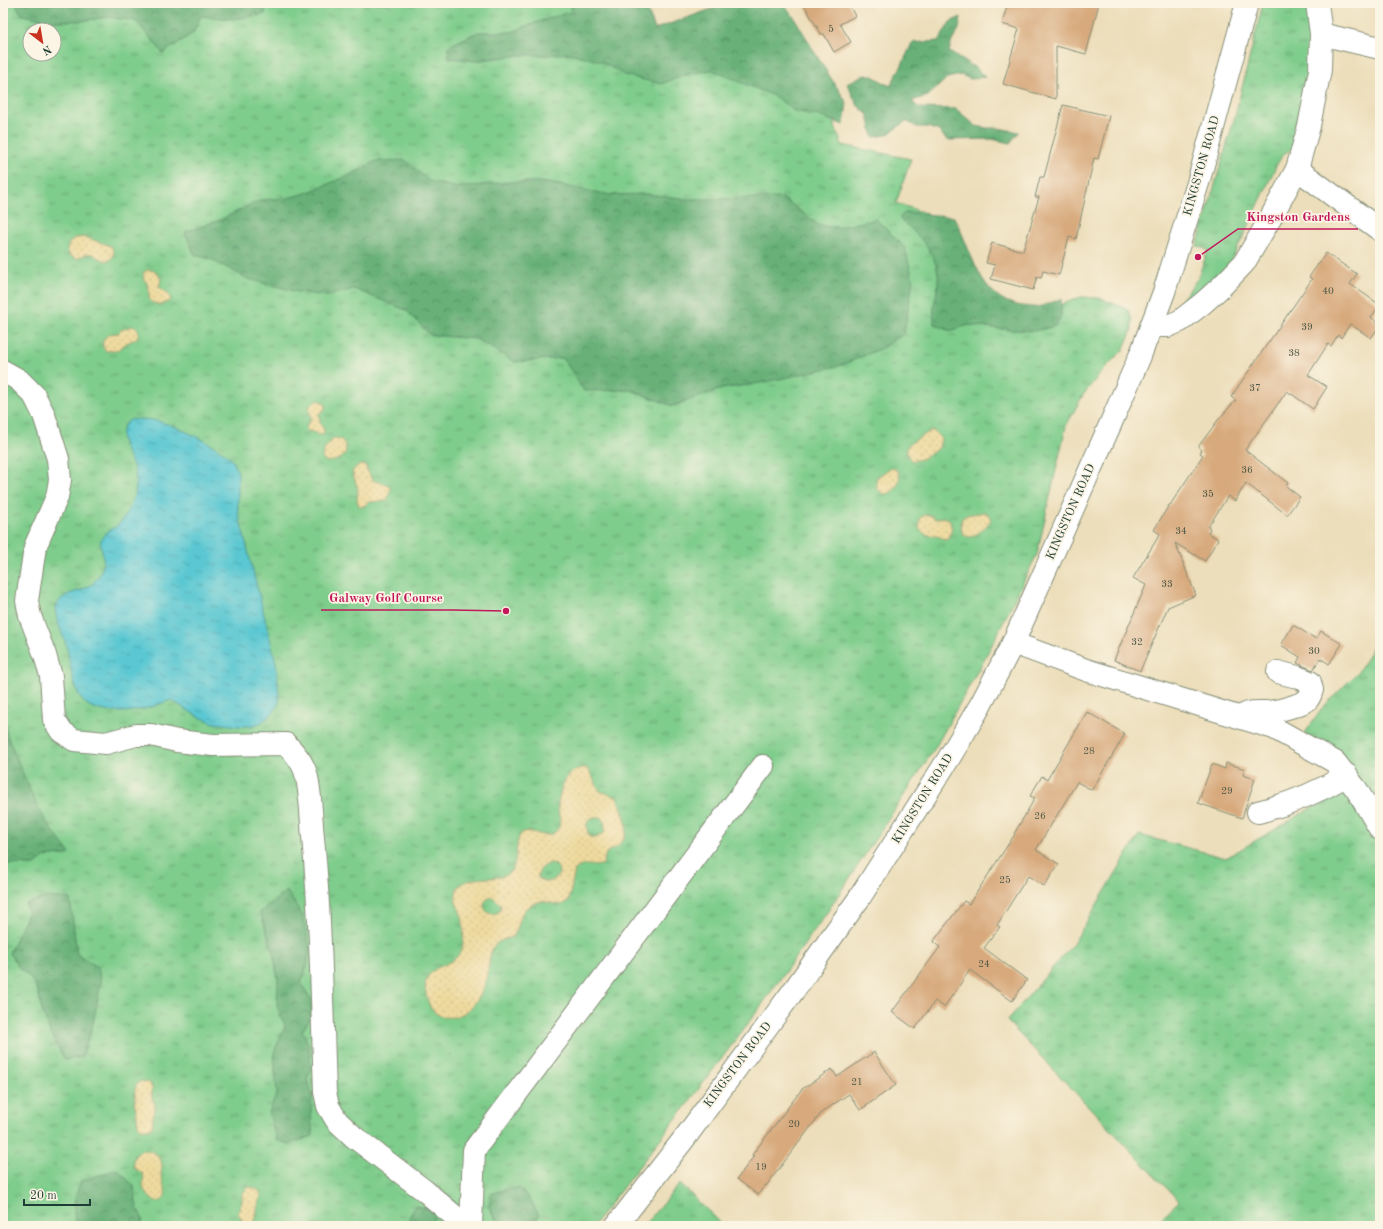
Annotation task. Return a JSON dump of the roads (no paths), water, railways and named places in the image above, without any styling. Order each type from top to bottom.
[{"type":"main road","name":"KINGSTON ROAD","points":[[616,1226],[776,1016],[858,900],[949,758],[980,706],[1013,643],[1140,356],[1166,285],[1198,183],[1247,3]]},
{"type":"main road","points":[[1151,326],[1168,326],[1180,321],[1213,295],[1244,263],[1297,169],[1310,126],[1320,70],[1321,34],[1317,3]]},
{"type":"main road","points":[[1321,34],[1380,48]]},
{"type":"main road","points":[[1297,169],[1380,230]]},
{"type":"main road","points":[[3,371],[19,380],[34,394],[44,415],[58,459],[60,480],[57,497],[35,547],[27,601],[30,616],[45,655],[51,676],[54,720],[61,731],[74,740],[106,743],[136,735],[151,735],[177,741],[213,745],[286,744],[297,756],[304,768],[308,783],[314,849],[321,956],[325,1092],[328,1106],[337,1121],[354,1137],[425,1191],[466,1226]]},
{"type":"main road","points":[[1013,643],[1086,670],[1274,728],[1335,762],[1347,775],[1357,790],[1380,830]]},
{"type":"main road","points":[[1241,718],[1246,714],[1291,708],[1308,699],[1312,690],[1310,682],[1278,672]]},
{"type":"main road","points":[[471,1226],[474,1150],[763,766]]},
{"type":"main road","points":[[1258,812],[1281,807],[1310,795],[1347,775]]},
{"type":"water","points":[[144,419],[166,423],[207,442],[234,462],[238,473],[238,512],[276,663],[279,703],[272,714],[262,722],[252,726],[214,723],[197,716],[171,700],[127,712],[106,711],[89,705],[82,700],[79,695],[72,675],[66,643],[56,616],[56,607],[59,601],[64,597],[86,588],[98,578],[102,570],[103,562],[103,554],[100,544],[101,539],[105,534],[121,522],[132,501],[136,490],[135,476],[133,466],[122,442],[121,436],[122,430],[130,420]]},
{"type":"place","name":"Kingston Gardens","points":[[1198,257]]},
{"type":"place","name":"Galway Golf Course","points":[[506,611]]}]
